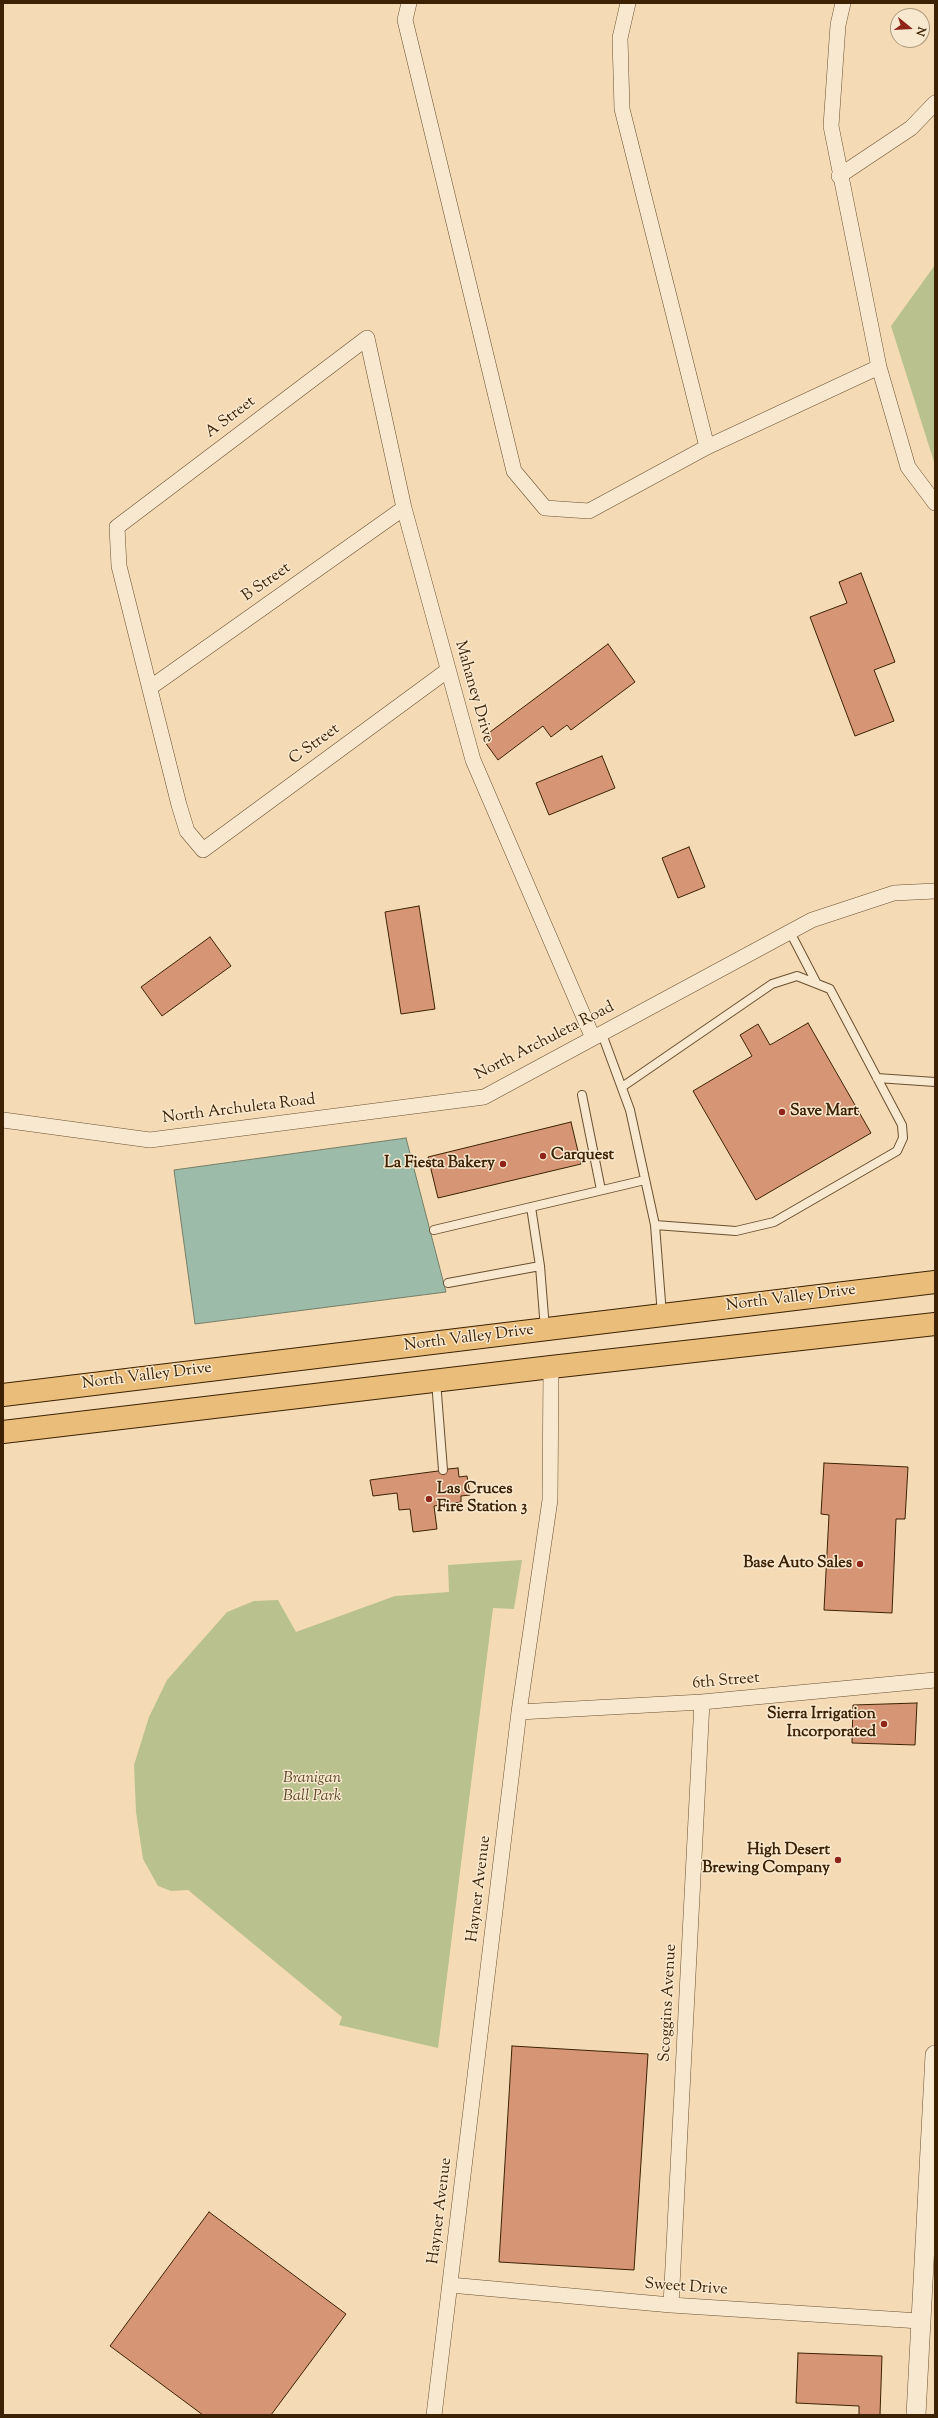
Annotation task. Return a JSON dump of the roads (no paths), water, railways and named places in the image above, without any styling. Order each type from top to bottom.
[{"type":"main road","name":"North Valley Drive","points":[[3,1395],[935,1282]]},
{"type":"main road","points":[[3,1432],[436,1380],[935,1324]]},
{"type":"street","points":[[409,3],[405,20],[514,471],[545,508],[589,511],[707,446],[879,368]]},
{"type":"street","points":[[628,3],[620,38],[622,110],[707,446]]},
{"type":"street","points":[[843,3],[838,25],[831,126],[839,176],[879,368],[908,467],[935,503]]},
{"type":"street","points":[[839,176],[911,128],[935,103]]},
{"type":"street","name":"Mahaney Drive","points":[[367,338],[404,508],[473,760],[598,1036]]},
{"type":"street","name":"A Street","points":[[151,687],[119,566],[118,527],[367,338]]},
{"type":"street","name":"B Street","points":[[151,687],[404,508]]},
{"type":"street","name":"C Street","points":[[151,687],[179,805],[187,830],[203,850],[448,670]]},
{"type":"street","name":"North Archuleta Road","points":[[3,1120],[150,1140],[484,1096],[812,920],[894,893],[935,890]]},
{"type":"street","name":"Hayner Avenue","points":[[434,2415],[519,1712],[550,1500],[551,1367]]},
{"type":"street","name":"6th Street","points":[[519,1712],[702,1702],[935,1680]]},
{"type":"street","name":"Scoggins Avenue","points":[[671,2305],[702,1702]]},
{"type":"street","points":[[916,2415],[920,2321],[931,2204],[935,2055]]},
{"type":"street","name":"Sweet Drive","points":[[450,2285],[671,2305],[920,2321]]},
{"type":"lane","points":[[790,932],[816,982]]},
{"type":"lane","points":[[622,1087],[772,984],[797,976],[816,982],[830,990],[902,1125],[903,1138],[897,1152],[774,1222],[736,1231],[654,1225]]},
{"type":"lane","points":[[598,1036],[622,1087],[630,1110],[654,1225],[662,1315]]},
{"type":"lane","points":[[877,1078],[935,1082]]},
{"type":"lane","points":[[582,1095],[601,1190]]},
{"type":"lane","points":[[434,1230],[645,1180]]},
{"type":"lane","points":[[531,1206],[540,1266],[545,1329]]},
{"type":"lane","points":[[448,1282],[540,1266]]},
{"type":"lane","points":[[436,1380],[443,1470]]},
{"type":"place","name":"Save Mart","points":[[782,1112]]},
{"type":"place","name":"Carquest","points":[[543,1156]]},
{"type":"place","name":"La Fiesta Bakery","points":[[503,1164]]},
{"type":"place","name":"Las Cruces Fire Station 3","points":[[429,1499]]},
{"type":"place","name":"Base Auto Sales","points":[[860,1564]]},
{"type":"place","name":"Sierra Irrigation Incorporated","points":[[884,1724]]},
{"type":"place","name":"High Desert Brewing Company","points":[[838,1860]]},
{"type":"park label","name":"Branigan Ball Park","points":[[312,1788]]}]
